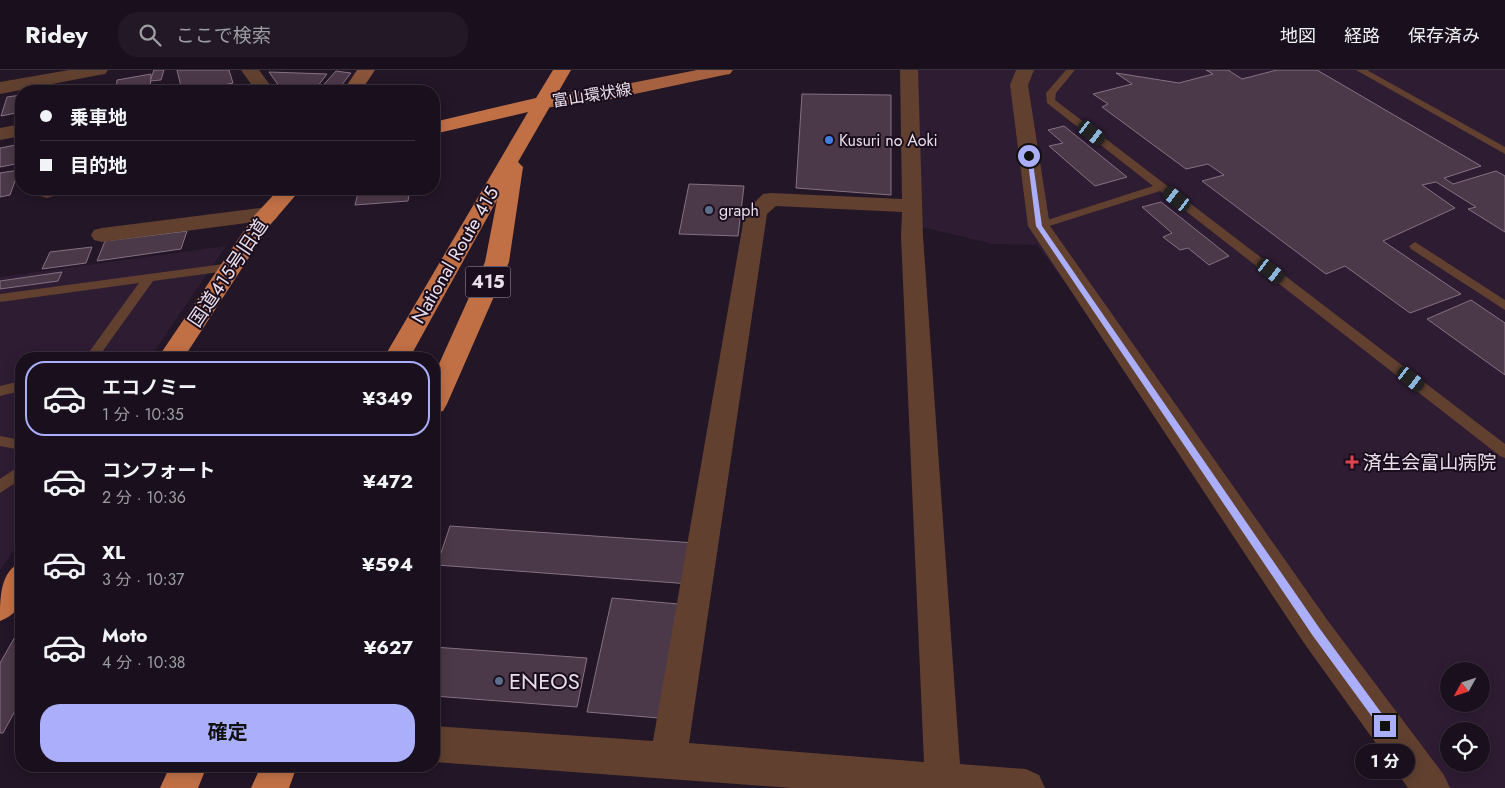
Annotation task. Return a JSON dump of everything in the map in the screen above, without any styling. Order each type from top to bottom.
[{"type":"highway","name":"National Route 415","points":[[400,352],[448,265],[562,70]]},
{"type":"highway","points":[[440,127],[545,102]]},
{"type":"highway","name":"National Route 415","points":[[440,390],[497,262],[516,151]]},
{"type":"highway","name":"国道415号旧道","points":[[175,352],[268,214],[285,195]]},
{"type":"highway","points":[[0,608],[15,585]]},
{"type":"highway","points":[[179,788],[186,772]]},
{"type":"highway","points":[[270,788],[277,772]]},
{"type":"main road","name":"富山環状線","points":[[545,102],[616,79],[658,70]]},
{"type":"main road","name":"富山環状線","points":[[545,102],[611,93],[724,70]]},
{"type":"street","points":[[16,85],[99,70]]},
{"type":"street","points":[[250,70],[259,85]]},
{"type":"street","points":[[356,85],[366,70]]},
{"type":"street","points":[[909,70],[913,206],[912,246],[943,780]]},
{"type":"street","points":[[1025,70],[1020,85],[1039,226],[1316,632],[1431,788]]},
{"type":"street","points":[[0,88],[15,85]]},
{"type":"street","points":[[0,134],[15,131]]},
{"type":"street","points":[[668,760],[756,212],[771,199],[913,206]]},
{"type":"street","points":[[102,235],[268,214]]},
{"type":"street","points":[[440,744],[943,780],[1026,788]]},
{"type":"lane","points":[[1071,70],[1051,93],[1050,101],[1505,452]]},
{"type":"lane","points":[[1360,70],[1505,151]]},
{"type":"lane","points":[[1039,226],[1161,187]]},
{"type":"lane","points":[[1415,246],[1505,306]]},
{"type":"lane","points":[[0,298],[231,267]]},
{"type":"lane","points":[[95,352],[149,278]]},
{"type":"lane","points":[[0,391],[15,387]]},
{"type":"lane","points":[[0,441],[15,444]]},
{"type":"shaded area","name":"済生会富山病院","points":[[917,70],[1505,70],[1505,788],[1443,788],[1037,245],[993,244],[922,227]]},
{"type":"shaded area","points":[[226,246],[154,352],[15,352],[15,549],[0,570],[0,277]]},
{"type":"building","points":[[154,70],[164,70],[161,80],[150,81]]},
{"type":"building","points":[[177,70],[229,70],[233,83],[224,85],[181,85]]},
{"type":"building","points":[[1206,70],[1228,70],[1242,79],[1277,70],[1317,70],[1481,166],[1444,178],[1453,184],[1496,171],[1505,176],[1505,232],[1468,209],[1476,207],[1436,182],[1422,185],[1455,208],[1383,241],[1461,294],[1410,313],[1345,266],[1326,274],[1202,181],[1224,175],[1208,164],[1186,169],[1102,107],[1108,104],[1093,94],[1132,84],[1116,73],[1179,83],[1213,74]]},
{"type":"building","points":[[336,71],[351,73],[342,85],[323,85]]},
{"type":"building","points":[[269,72],[327,74],[319,85],[278,85]]},
{"type":"building","points":[[151,74],[150,85],[117,85],[117,80]]},
{"type":"building","points":[[802,94],[891,95],[891,195],[796,188]]},
{"type":"building","points":[[15,96],[15,113],[1,116],[7,97]]},
{"type":"building","points":[[1064,126],[1127,177],[1095,186],[1049,146],[1063,143],[1048,130]]},
{"type":"building","points":[[15,145],[15,164],[0,167],[0,148]]},
{"type":"building","points":[[15,171],[15,181],[10,195],[0,197],[0,173]]},
{"type":"building","points":[[689,184],[744,186],[738,236],[679,234]]},
{"type":"building","points":[[358,195],[409,195],[408,201],[355,205]]},
{"type":"building","points":[[1161,202],[1229,256],[1209,265],[1188,248],[1180,250],[1163,237],[1172,233],[1142,207]]},
{"type":"building","points":[[187,231],[181,249],[97,261],[105,241]]},
{"type":"building","points":[[92,247],[86,263],[42,269],[50,252]]},
{"type":"building","points":[[62,272],[58,281],[0,289],[0,281]]},
{"type":"building","points":[[1471,300],[1505,323],[1505,375],[1427,319]]},
{"type":"building","points":[[450,526],[695,543],[690,584],[440,565],[440,556]]},
{"type":"building","points":[[612,598],[678,604],[659,718],[587,712]]},
{"type":"building","points":[[15,637],[15,711],[3,733],[0,733],[0,663]]},
{"type":"building","points":[[440,647],[587,658],[577,707],[440,696]]},
{"type":"place","name":"Kusuri no Aoki","points":[[829,140]]},
{"type":"place","name":"graph","points":[[709,210]]},
{"type":"place","name":"済生会富山病院","points":[[1352,462]]},
{"type":"place","name":"ENEOS","points":[[499,681]]},
{"type":"route","points":[[1029,156],[1039,226],[1316,632],[1385,726]]}]
